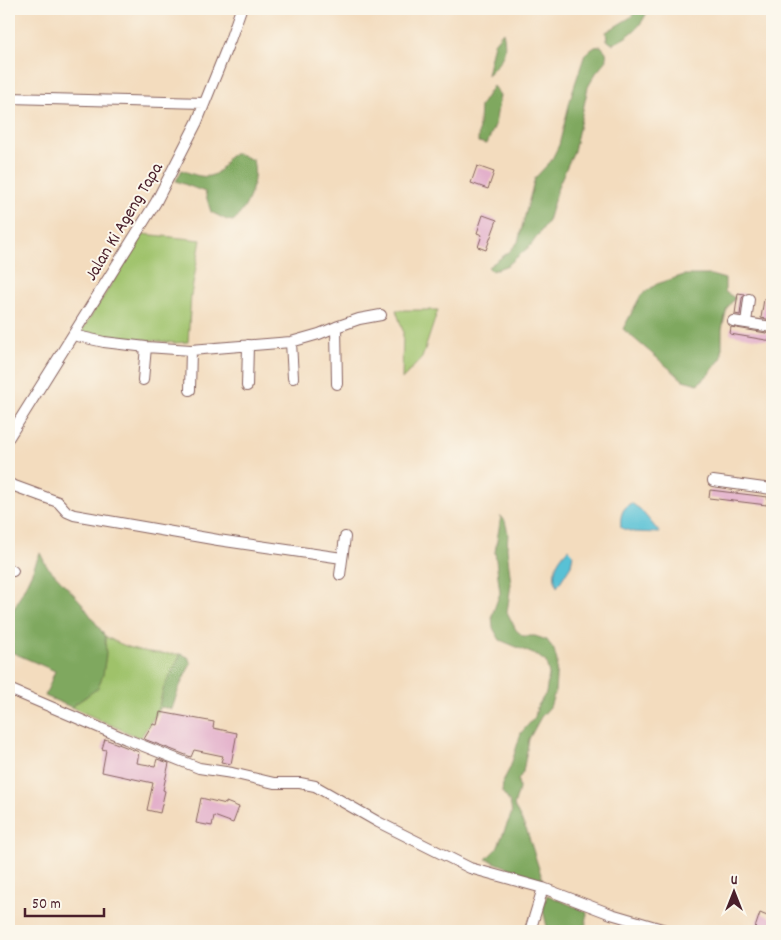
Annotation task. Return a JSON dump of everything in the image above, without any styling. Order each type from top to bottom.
[{"type":"street","name":"Jalan Ki Ageng Tapa","points":[[9,437],[156,202],[193,130],[241,9]]},
{"type":"street","points":[[9,98],[204,103]]},
{"type":"street","points":[[746,323],[749,299]]},
{"type":"street","points":[[73,335],[104,342],[191,350],[290,342],[319,334],[359,319],[381,315]]},
{"type":"street","points":[[733,321],[772,327]]},
{"type":"street","points":[[336,327],[337,384]]},
{"type":"street","points":[[290,342],[293,378]]},
{"type":"street","points":[[247,386],[248,345]]},
{"type":"street","points":[[143,380],[146,347]]},
{"type":"street","points":[[190,390],[191,350]]},
{"type":"street","points":[[713,481],[772,489]]},
{"type":"street","points":[[9,484],[58,502],[67,512],[74,515],[218,540],[342,558]]},
{"type":"street","points":[[340,575],[344,536]]},
{"type":"street","points":[[9,689],[199,768],[232,773],[274,783],[300,783],[315,786],[378,822],[470,868],[543,888],[611,914],[669,931]]},
{"type":"street","points":[[530,931],[543,888]]},
{"type":"green space","points":[[638,9],[648,9],[643,21],[634,31],[612,44],[607,40],[606,32],[631,17]]},
{"type":"green space","points":[[503,32],[504,51],[500,61],[487,75],[494,43]]},
{"type":"green space","points":[[601,46],[606,52],[607,60],[596,73],[588,87],[574,151],[559,184],[548,221],[531,245],[508,265],[492,271],[488,267],[509,252],[518,242],[535,178],[551,161],[559,145],[572,93],[585,54],[595,47]]},
{"type":"green space","points":[[493,86],[500,95],[495,125],[487,144],[478,142],[480,106]]},
{"type":"green space","points":[[236,153],[253,160],[254,176],[248,201],[244,209],[233,221],[211,212],[205,192],[176,181],[182,170],[198,176],[214,175],[229,157]]},
{"type":"green space","points":[[143,234],[201,240],[191,295],[188,342],[175,343],[81,332]]},
{"type":"green space","points":[[684,275],[711,275],[725,279],[725,292],[735,298],[727,308],[722,329],[722,357],[710,373],[698,384],[683,380],[623,329],[641,295],[657,284]]},
{"type":"green space","points":[[396,310],[438,310],[422,358],[402,379],[403,331]]},
{"type":"green space","points":[[501,516],[505,521],[508,533],[507,548],[511,584],[507,612],[516,630],[523,636],[535,636],[547,640],[554,650],[557,661],[555,692],[550,707],[541,717],[529,739],[523,772],[518,780],[519,789],[514,806],[527,831],[543,881],[486,859],[497,848],[511,815],[509,803],[502,792],[503,781],[510,768],[521,733],[535,717],[537,707],[546,693],[549,674],[546,662],[538,656],[500,640],[493,628],[492,615],[500,593],[495,552]]},
{"type":"green space","points":[[40,553],[46,565],[80,601],[105,636],[106,654],[103,675],[98,688],[71,707],[45,696],[55,671],[9,651],[9,619]]},
{"type":"green space","points":[[105,636],[142,651],[181,654],[164,687],[157,713],[140,738],[71,707],[87,696],[98,682],[104,668]]},
{"type":"green space","points":[[181,654],[188,657],[191,663],[179,688],[172,709],[161,707],[157,713],[164,687]]},
{"type":"green space","points":[[547,895],[587,912],[586,924],[582,931],[548,931],[543,910]]},
{"type":"water","points":[[631,503],[640,509],[660,533],[633,532],[621,528],[622,514]]},
{"type":"water","points":[[568,549],[573,554],[571,565],[557,587],[555,581],[556,566]]},
{"type":"building","points":[[477,166],[494,172],[488,189],[471,183]]},
{"type":"building","points":[[483,215],[497,220],[486,250],[478,247],[482,235],[477,233]]},
{"type":"building","points":[[738,293],[745,294],[742,298],[740,315],[735,314]]},
{"type":"building","points":[[764,299],[772,300],[772,320],[761,318]]},
{"type":"building","points":[[731,327],[772,334],[772,341],[730,334]]},
{"type":"building","points":[[710,490],[768,497],[767,505],[709,498]]},
{"type":"building","points":[[160,712],[214,722],[213,728],[237,733],[231,764],[221,762],[223,756],[194,750],[191,757],[144,739],[153,724],[157,725]]},
{"type":"building","points":[[105,739],[139,752],[137,763],[155,766],[157,759],[169,763],[160,813],[147,810],[153,783],[102,772],[106,750],[102,749]]},
{"type":"building","points":[[201,798],[226,804],[226,802],[239,807],[233,823],[214,816],[212,826],[196,823]]},
{"type":"building","points":[[760,913],[772,918],[772,931],[754,931]]}]
